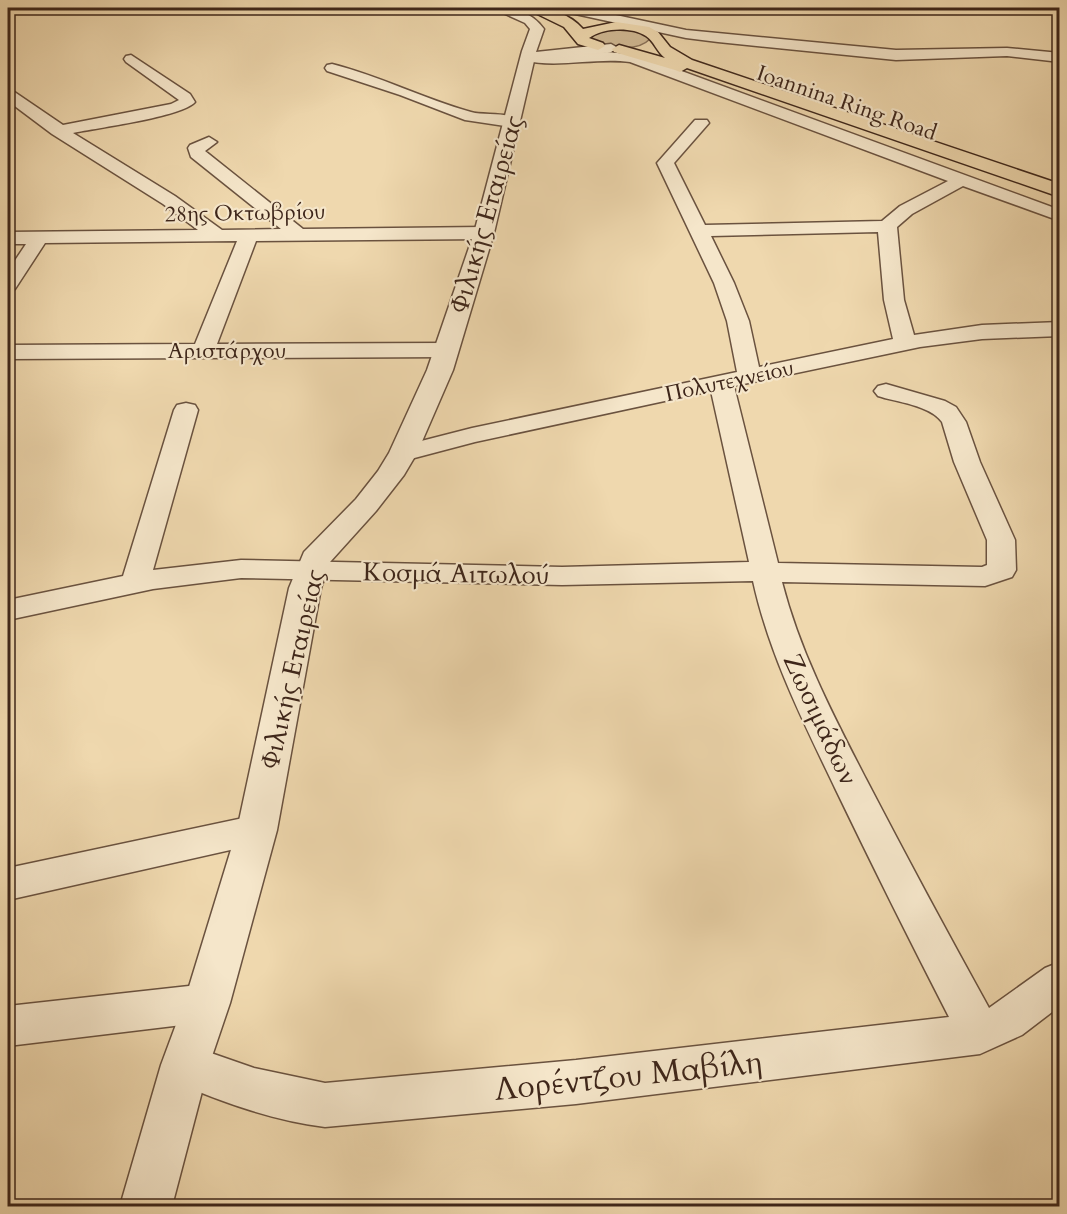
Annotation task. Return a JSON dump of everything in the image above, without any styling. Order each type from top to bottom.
[{"type":"highway","name":"Ioannina Ring Road","points":[[534,8],[650,32],[669,53],[687,63],[1059,191]]},
{"type":"highway","name":"Ioannina Ring Road","points":[[534,8],[570,25],[591,45],[665,62],[1059,200]]},
{"type":"highway","name":"Ioannina Ring Road","points":[[582,37],[591,30],[618,27]]},
{"type":"highway","name":"Ioannina Ring Road","points":[[615,49],[647,45],[650,32]]},
{"type":"street","name":"Φιλικής Εταιρείας","points":[[146,1206],[185,1065],[207,1003],[257,830],[310,569],[322,552],[380,489],[403,453],[447,350],[484,233],[528,57],[536,34],[535,24],[522,16],[499,8]]},
{"type":"street","points":[[577,9],[650,32],[896,55],[932,56],[1007,52],[1059,58]]},
{"type":"street","points":[[561,55],[576,47],[582,37]]},
{"type":"street","points":[[528,57],[615,49]]},
{"type":"street","points":[[528,57],[564,60],[609,54],[633,58],[1059,216]]},
{"type":"street","points":[[58,130],[176,108],[187,102],[185,97],[131,59]]},
{"type":"street","points":[[332,68],[405,92],[470,117],[512,122]]},
{"type":"street","points":[[8,94],[94,155],[169,200],[216,234]]},
{"type":"street","name":"Ζωσιμάδων","points":[[701,123],[665,164],[724,283],[738,321],[735,379],[765,571],[777,621],[808,697],[911,905],[980,1034]]},
{"type":"street","points":[[209,142],[196,148],[197,153],[299,235]]},
{"type":"street","points":[[699,231],[887,226],[906,210],[964,179]]},
{"type":"street","points":[[887,226],[894,300],[905,342]]},
{"type":"street","name":"28ης Οκτωβρίου","points":[[8,238],[216,234],[484,233]]},
{"type":"street","points":[[204,350],[249,234]]},
{"type":"street","points":[[8,285],[39,238]]},
{"type":"street","name":"Πολυτεχνείου","points":[[403,453],[472,435],[905,342],[964,333],[1059,328]]},
{"type":"street","name":"Αριστάρχου","points":[[8,352],[447,350]]},
{"type":"street","name":"Κοσμά Αιτωλού","points":[[8,610],[135,584],[220,570],[310,569],[562,576],[765,571],[985,577],[1002,570],[1001,540],[967,462],[954,422],[947,412],[936,406],[886,391]]},
{"type":"street","points":[[135,584],[186,410]]},
{"type":"street","points":[[8,885],[257,830]]},
{"type":"street","name":"Λορέντζου Μαβίλη","points":[[185,1065],[263,1094],[305,1103],[348,1104],[576,1082],[980,1034],[1007,1021],[1059,981]]},
{"type":"street","points":[[8,1026],[207,1003]]},
{"type":"shaded area","points":[[619,29],[644,33],[650,39],[637,46],[621,47],[589,39],[594,33]]}]
